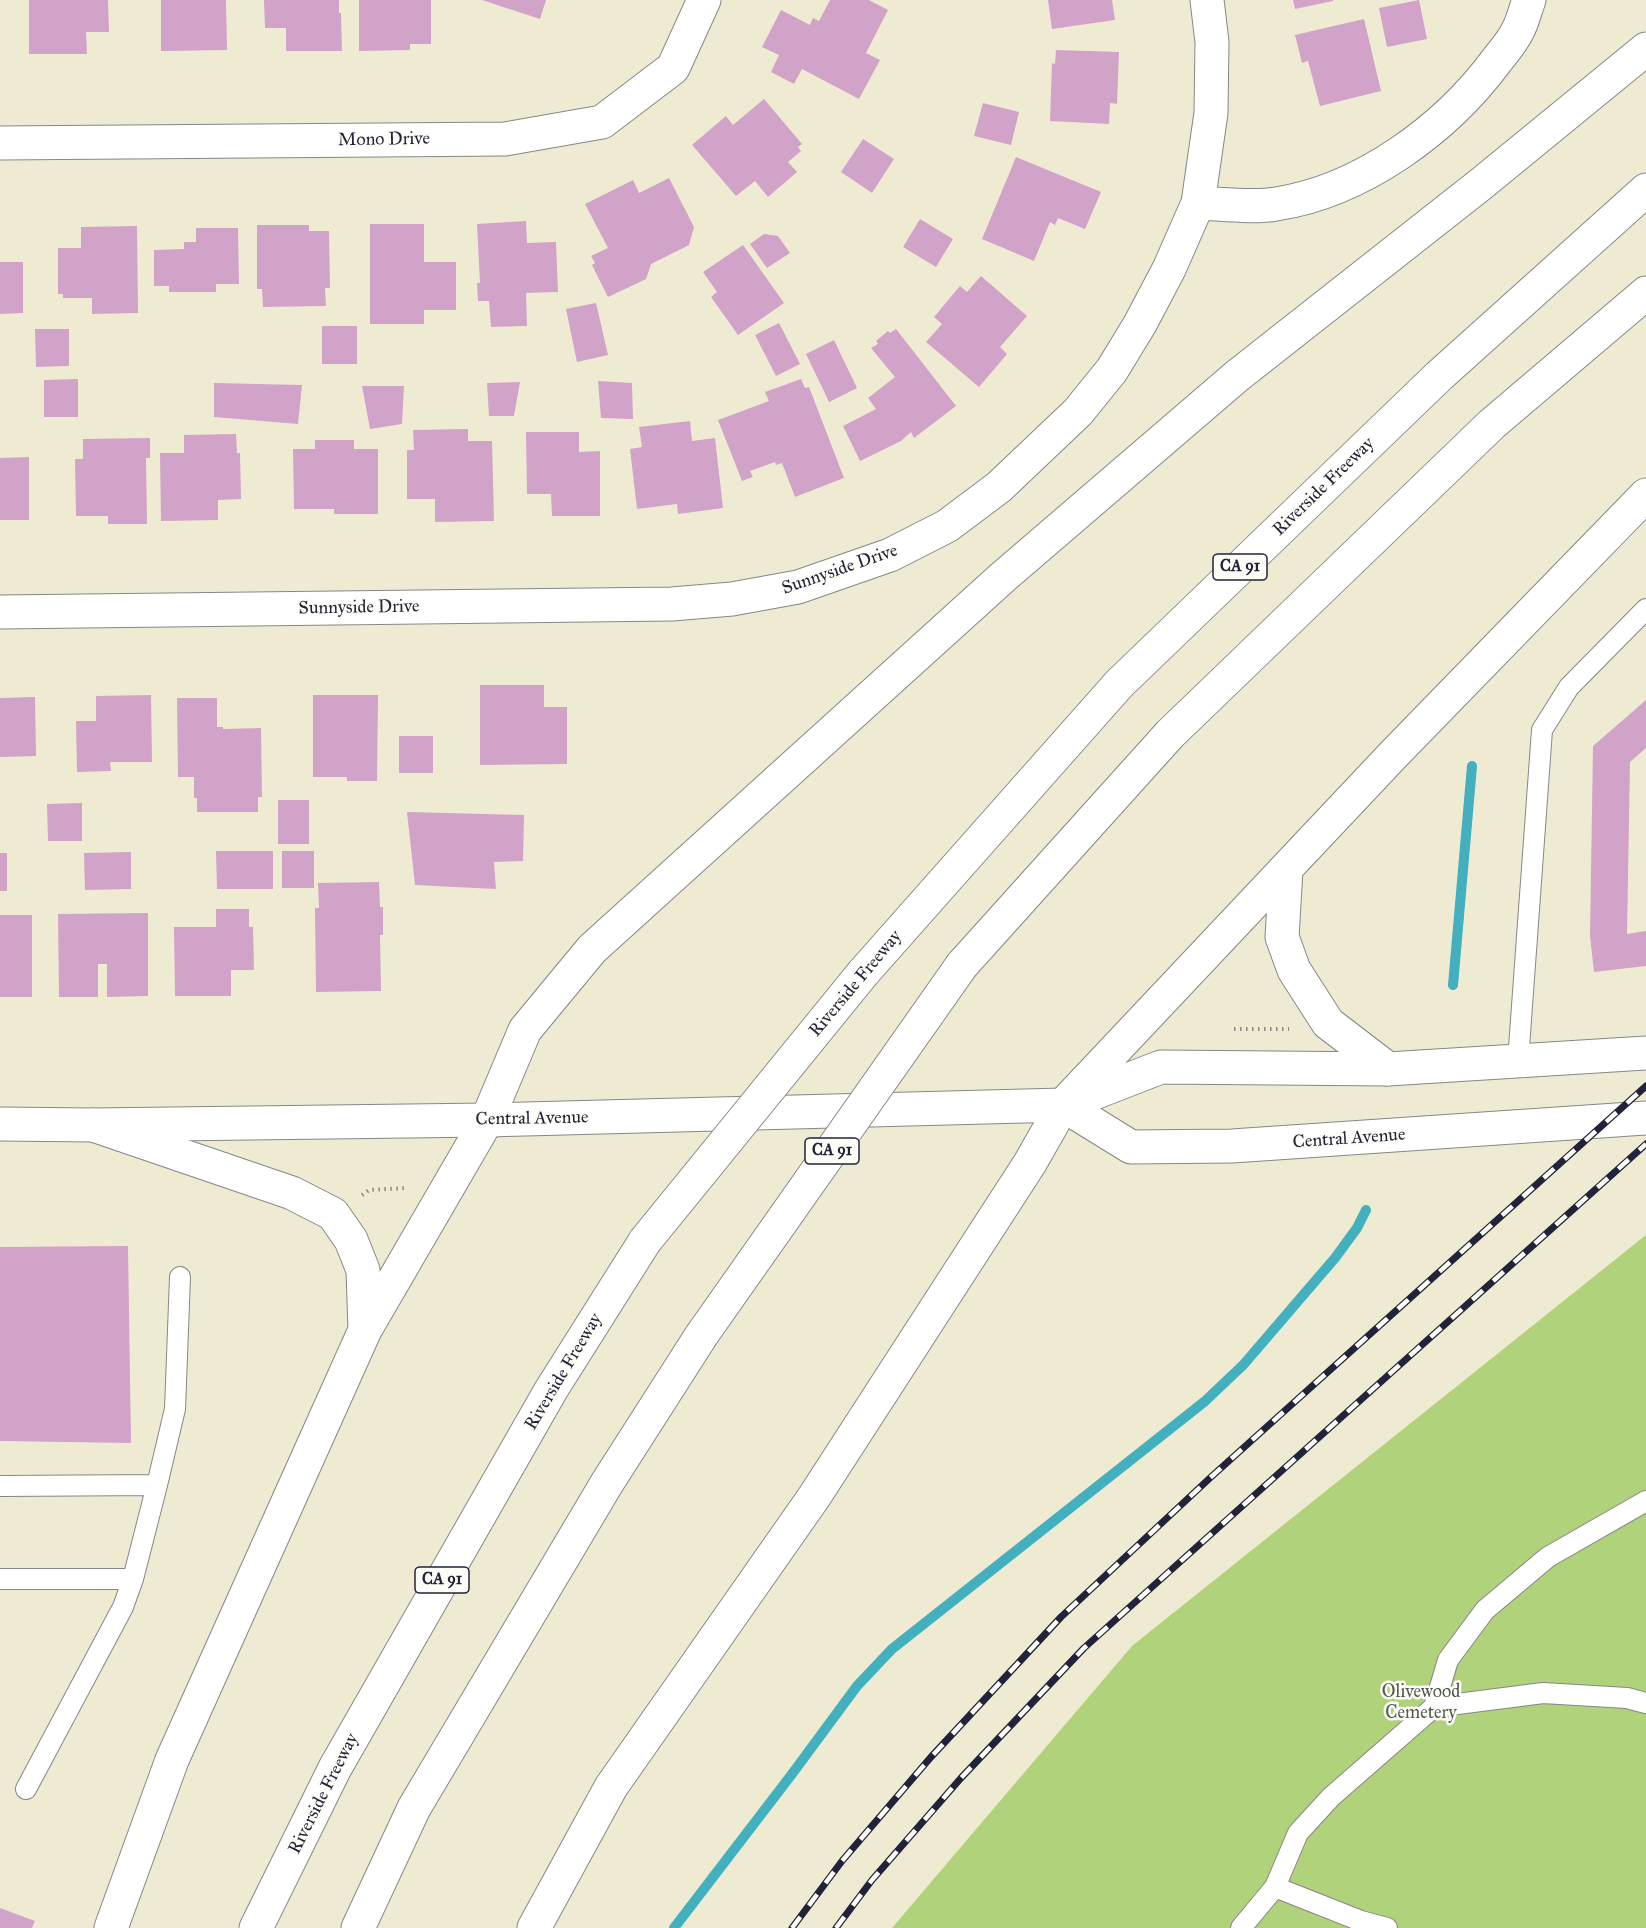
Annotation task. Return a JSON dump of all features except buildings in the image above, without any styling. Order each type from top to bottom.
[{"type":"main road","name":"Mono Drive","points":[[0,143],[505,139],[602,122],[673,68],[704,0]]},
{"type":"main road","name":"Sunnyside Drive","points":[[0,612],[672,604],[732,599],[808,584],[890,555],[947,526],[999,487],[1070,419],[1112,370],[1123,352],[1169,269],[1198,203],[1211,113],[1212,42],[1208,0]]},
{"type":"main road","points":[[1198,203],[1274,205],[1317,195],[1369,174],[1426,133],[1465,99],[1518,31],[1529,0]]},
{"type":"main road","points":[[111,1928],[172,1760],[364,1330],[487,1120],[525,1030],[592,949],[1003,577],[1237,376],[1481,184],[1646,49]]},
{"type":"main road","name":"Riverside Freeway","points":[[256,1928],[335,1768],[550,1390],[645,1240],[863,973],[1119,684],[1439,376],[1646,190]]},
{"type":"main road","name":"CA 91","points":[[358,1928],[414,1808],[607,1483],[701,1336],[962,966],[1170,734],[1492,424],[1646,293]]},
{"type":"main road","points":[[534,1928],[611,1787],[814,1497],[1029,1163],[1063,1105],[1394,754],[1646,495]]},
{"type":"main road","points":[[1286,870],[1282,937],[1294,970],[1328,1023],[1388,1069]]},
{"type":"main road","name":"Central Avenue","points":[[0,1124],[487,1120],[1063,1105],[1161,1067],[1388,1069],[1646,1053]]},
{"type":"main road","name":"Central Avenue","points":[[1063,1105],[1131,1147],[1232,1146],[1646,1118]]},
{"type":"main road","points":[[93,1125],[292,1193],[333,1214],[351,1240],[363,1270],[364,1330]]},
{"type":"lane","points":[[1518,1061],[1542,730],[1569,687],[1646,609]]},
{"type":"lane","points":[[26,1789],[123,1607],[133,1579],[175,1409],[180,1277]]},
{"type":"lane","points":[[0,1486],[158,1485]]},
{"type":"lane","points":[[1241,1928],[1275,1887],[1298,1833],[1304,1826],[1330,1797],[1434,1707],[1448,1660],[1485,1610],[1548,1557],[1646,1501]]},
{"type":"lane","points":[[0,1579],[133,1579]]},
{"type":"lane","points":[[1434,1707],[1543,1693],[1627,1698],[1646,1703]]},
{"type":"lane","points":[[1275,1887],[1361,1921],[1387,1928]]},
{"type":"path","points":[[355,1201],[369,1190],[411,1188]]},
{"type":"green space","name":"Olivewood Cemetery","points":[[1646,1235],[1646,1928],[892,1928],[1132,1646]]},
{"type":"waterway","points":[[1453,985],[1472,766]]},
{"type":"waterway","points":[[674,1928],[857,1686],[892,1649],[1204,1402],[1244,1364],[1335,1258],[1357,1228],[1366,1210]]},
{"type":"railway","points":[[792,1928],[842,1861],[931,1757],[1061,1617],[1211,1477],[1646,1086]]},
{"type":"railway","points":[[836,1928],[872,1880],[961,1778],[1084,1648],[1646,1144]]}]
